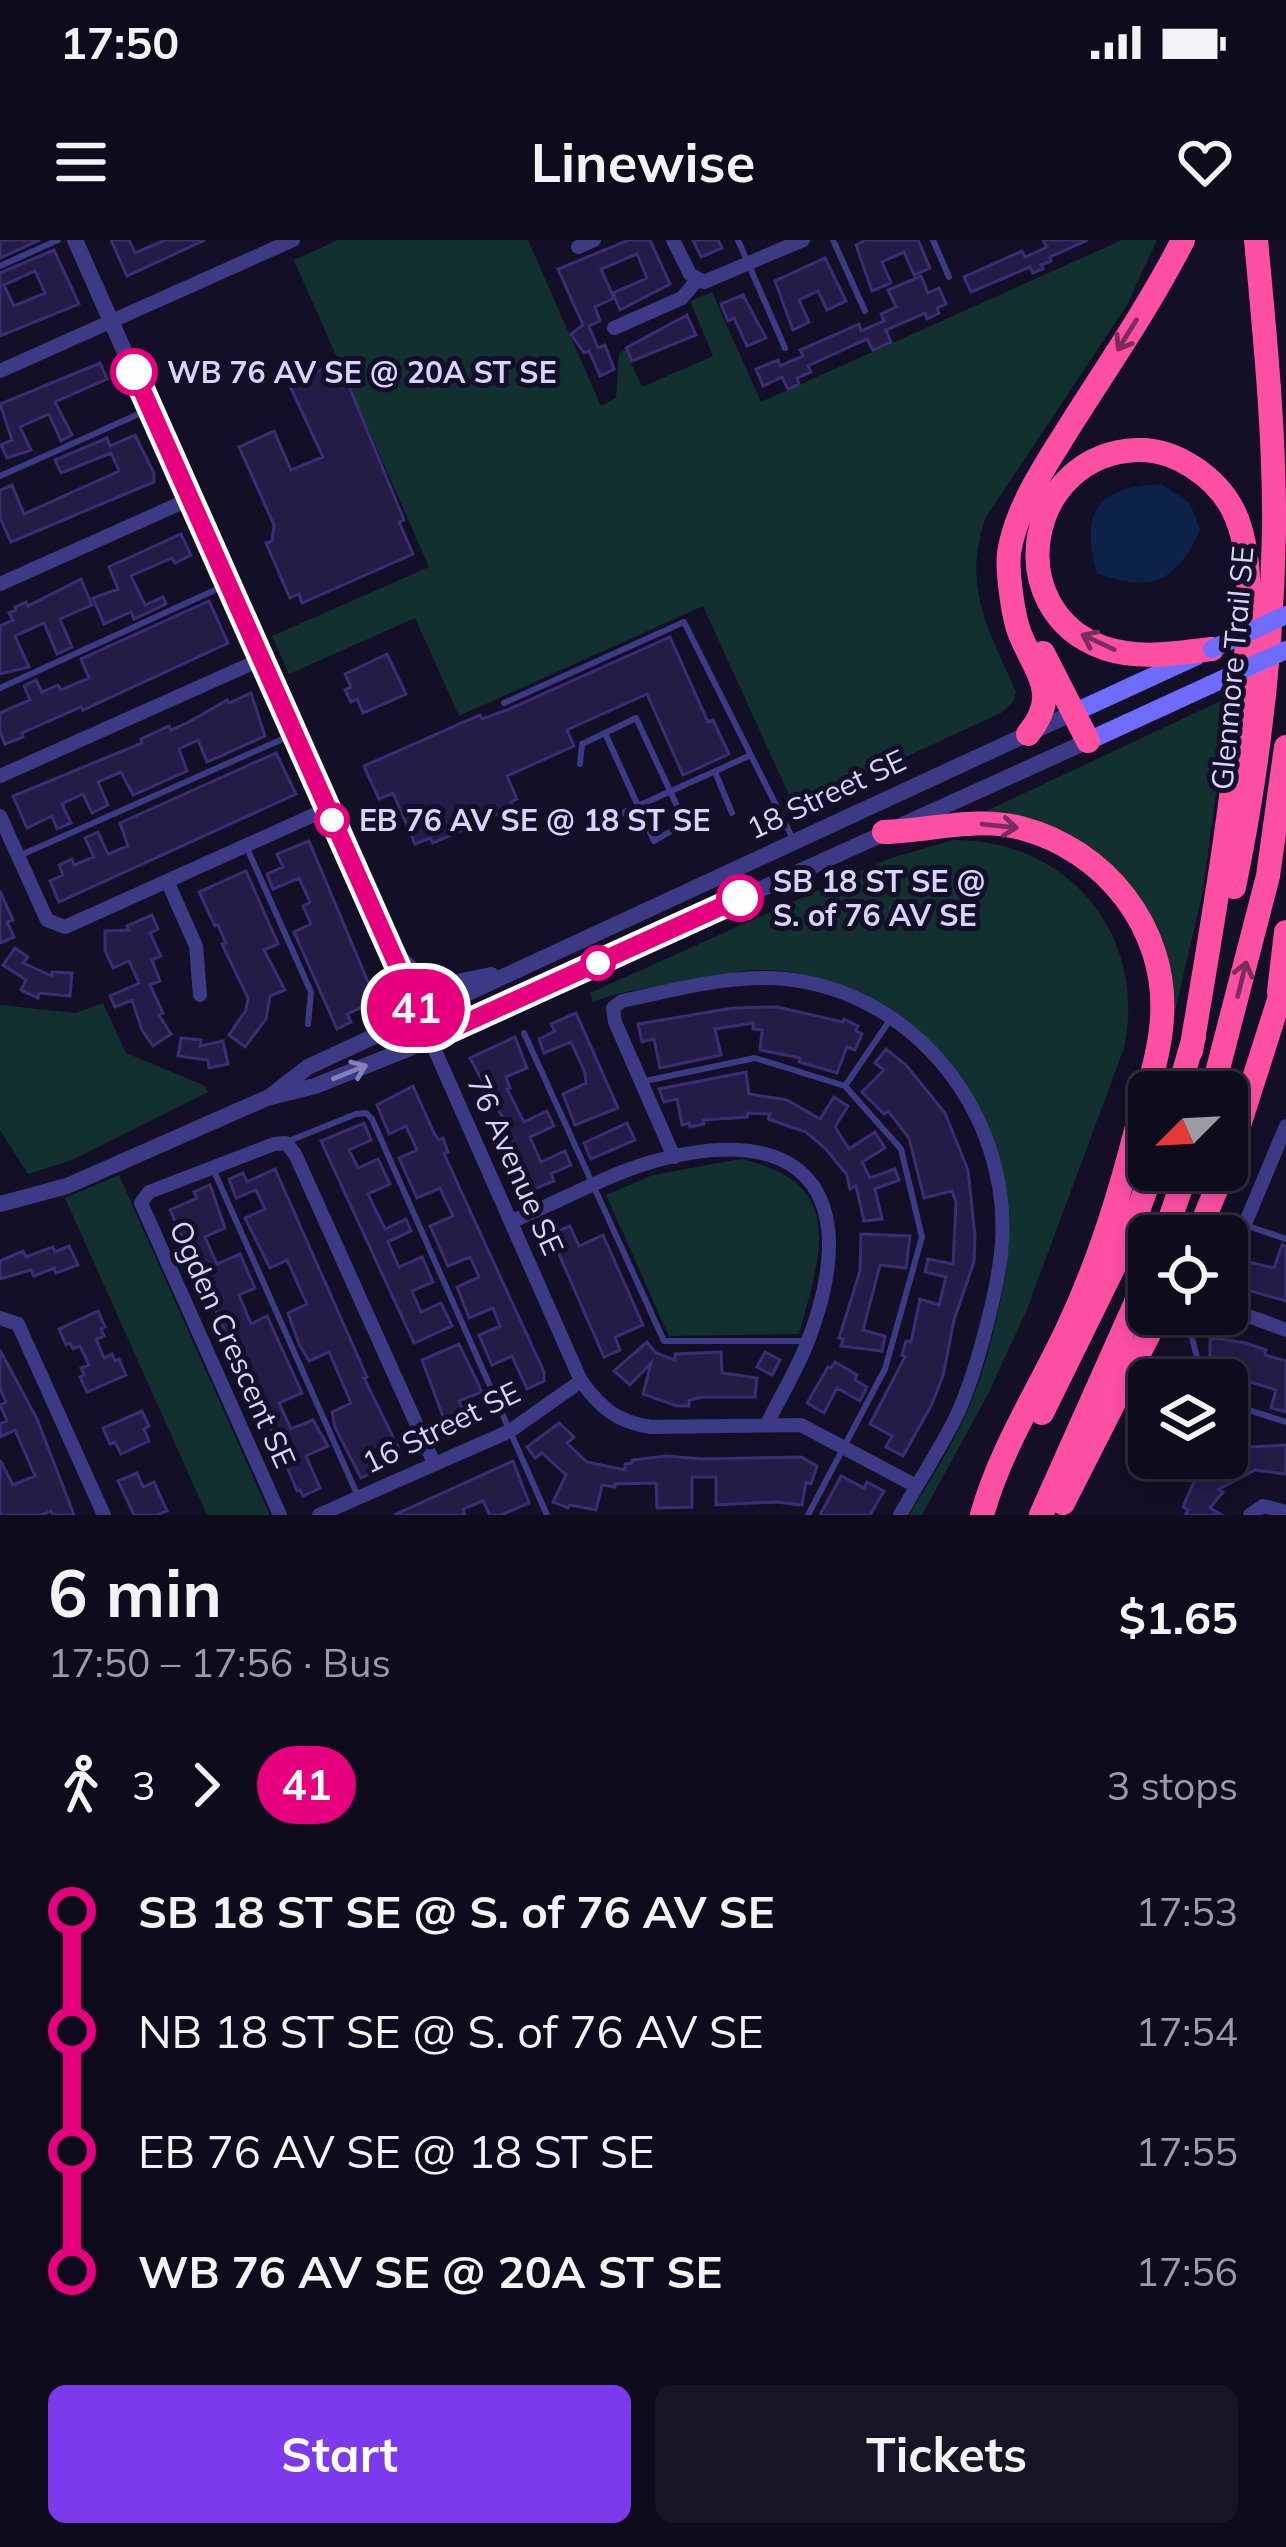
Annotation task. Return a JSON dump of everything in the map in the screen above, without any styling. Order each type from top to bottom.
[{"type":"highway","points":[[1028,734],[1040,719],[1046,693],[1018,628],[1009,553],[1044,468],[1183,240]]},
{"type":"highway","name":"Glenmore Trail SE","points":[[1185,1071],[1232,897],[1248,820],[1261,713],[1274,535],[1267,354],[1256,240]]},
{"type":"highway","points":[[1191,1051],[1231,805],[1248,628],[1248,590],[1235,513],[1201,472],[1140,449],[1103,457],[1069,478],[1045,511],[1037,547],[1041,581],[1051,604],[1101,647],[1148,656],[1212,649]]},
{"type":"highway","points":[[1014,598],[1088,741]]},
{"type":"highway","name":"Glenmore Trail SE","points":[[1217,1071],[1268,876],[1286,747]]},
{"type":"highway","points":[[884,832],[973,823],[1017,827],[1076,851],[1123,892],[1138,915],[1152,945],[1160,982],[1162,1018],[1119,1196],[1068,1328],[992,1479],[983,1515]]},
{"type":"highway","points":[[1248,1096],[1282,989],[1286,932]]},
{"type":"highway","points":[[983,1515],[1059,1383],[1145,1191]]},
{"type":"highway","points":[[1041,1515],[1128,1320]]},
{"type":"highway","points":[[1055,1515],[1148,1335]]},
{"type":"main road","name":"18 Street SE","points":[[1073,713],[1286,615]]},
{"type":"main road","name":"18 Street SE","points":[[1088,741],[1286,650]]},
{"type":"street","name":"76 Avenue SE","points":[[75,240],[581,1381],[598,1405],[628,1424],[801,1425],[916,1486]]},
{"type":"street","points":[[0,370],[293,240]]},
{"type":"street","points":[[578,247],[594,240]]},
{"type":"street","points":[[673,240],[697,280],[712,281],[802,240]]},
{"type":"street","points":[[614,328],[682,298],[697,280]]},
{"type":"street","points":[[0,584],[190,499]]},
{"type":"street","points":[[0,776],[262,659]]},
{"type":"street","name":"18 Street SE","points":[[267,1098],[308,1067],[1073,713]]},
{"type":"street","name":"18 Street SE","points":[[0,1204],[67,1186],[267,1098],[316,1086],[430,1039],[1088,741]]},
{"type":"street","points":[[0,816],[42,911],[55,925],[74,923],[168,883],[327,809]]},
{"type":"street","points":[[168,883],[196,946],[200,995]]},
{"type":"street","points":[[388,946],[418,977],[432,984],[523,968]]},
{"type":"street","points":[[674,1157],[612,1013],[622,1001],[728,980],[788,979],[844,993],[892,1017],[938,1058],[978,1116],[999,1183],[998,1270],[965,1393],[900,1515]]},
{"type":"street","points":[[1248,1216],[1286,1126]]},
{"type":"street","points":[[286,1143],[434,1463]]},
{"type":"street","name":"Ogden Crescent SE","points":[[280,1515],[141,1204],[149,1192],[286,1143]]},
{"type":"street","points":[[512,1221],[645,1164],[674,1157],[715,1151],[765,1152],[799,1169],[816,1189],[829,1221],[831,1244],[808,1341],[767,1424]]},
{"type":"street","points":[[1248,1316],[1286,1330]]},
{"type":"street","points":[[0,1318],[18,1324],[104,1515]]},
{"type":"street","name":"16 Street SE","points":[[319,1515],[510,1431],[581,1381]]},
{"type":"street","points":[[1250,1515],[1263,1506],[1286,1512]]},
{"type":"lane","points":[[0,266],[58,240]]},
{"type":"lane","points":[[738,240],[784,348]]},
{"type":"lane","points":[[833,240],[865,311]]},
{"type":"lane","points":[[933,240],[949,277]]},
{"type":"lane","points":[[0,476],[150,409]]},
{"type":"lane","points":[[0,688],[228,584]]},
{"type":"lane","points":[[504,703],[684,622],[794,841]]},
{"type":"lane","points":[[580,764],[582,744],[604,733],[636,718],[685,823],[654,841],[604,733]]},
{"type":"lane","points":[[18,857],[294,734]]},
{"type":"lane","points":[[609,819],[751,755]]},
{"type":"lane","points":[[714,771],[732,813]]},
{"type":"lane","points":[[247,846],[311,992],[308,1024]]},
{"type":"lane","points":[[845,1086],[892,1017]]},
{"type":"lane","points":[[524,1033],[664,1341],[808,1341]]},
{"type":"lane","points":[[641,1082],[755,1058],[845,1086],[901,1149],[922,1237],[885,1369],[808,1515]]},
{"type":"lane","points":[[286,1143],[356,1114],[366,1113],[372,1119],[547,1515]]},
{"type":"lane","points":[[212,1168],[358,1497]]},
{"type":"lane","points":[[1248,1226],[1286,1238]]},
{"type":"lane","points":[[1248,1410],[1286,1422]]},
{"type":"green space","points":[[338,240],[528,240],[601,406],[616,398],[619,353],[625,350],[642,387],[713,356],[690,301],[712,292],[761,402],[1122,240],[1157,240],[1127,305],[986,517],[976,565],[977,587],[988,627],[1016,692],[1013,702],[1001,713],[814,799],[805,819],[794,824],[789,795],[703,606],[459,716],[415,618],[289,674],[272,636],[429,567],[294,260]]},
{"type":"green space","points":[[1229,697],[1203,891],[1165,1054],[1132,891],[982,813]]},
{"type":"green space","points":[[953,840],[995,844],[1032,856],[1064,876],[1091,902],[1111,933],[1124,968],[1128,1007],[1124,1048],[1026,1312],[922,1515],[909,1515],[975,1392],[1006,1270],[1009,1226],[1004,1179],[991,1134],[970,1093],[943,1056],[910,1025],[871,999],[828,981],[754,970],[593,1002],[590,993],[888,859]]},
{"type":"green space","points":[[103,1003],[126,1053],[203,1085],[208,1092],[72,1160],[28,1174],[0,1130],[0,1005],[75,1013]]},
{"type":"green space","points":[[741,1159],[775,1170],[798,1185],[812,1204],[819,1249],[799,1334],[669,1336],[606,1195],[653,1175]]},
{"type":"green space","points":[[119,1175],[270,1515],[207,1515],[65,1198]]},
{"type":"water","points":[[1161,484],[1190,503],[1200,530],[1181,562],[1160,579],[1147,582],[1097,573],[1091,534],[1098,507],[1121,491]]},
{"type":"building","points":[[0,240],[40,240],[0,258]]},
{"type":"building","points":[[111,240],[129,240],[135,253],[165,240],[205,240],[127,276]]},
{"type":"building","points":[[629,240],[650,240],[670,284],[620,310],[613,293],[647,278],[637,254],[601,269],[614,298],[595,307],[600,321],[589,326],[598,348],[605,345],[614,369],[600,376],[589,351],[584,353],[571,334],[583,325],[558,269]]},
{"type":"building","points":[[693,240],[718,240],[722,248],[701,257]]},
{"type":"building","points":[[866,240],[918,240],[930,268],[914,275],[904,252],[882,262],[891,283],[872,291],[856,245]]},
{"type":"building","points":[[1043,240],[1088,240],[1050,257],[1051,261],[1041,265],[1043,269],[1033,273],[1030,267],[971,292],[964,277],[1022,251],[1025,257],[1047,247]]},
{"type":"building","points":[[54,250],[79,304],[0,336],[0,273]],"holes":[[[35,271],[45,293],[14,306],[4,285]]]},
{"type":"building","points":[[825,258],[846,301],[827,310],[818,291],[799,300],[809,322],[793,330],[775,281]]},
{"type":"building","points":[[921,276],[928,293],[939,288],[946,304],[937,308],[939,313],[927,319],[925,313],[886,330],[891,342],[873,350],[867,339],[808,366],[811,372],[788,389],[782,377],[763,386],[756,369],[803,356],[800,350],[859,324],[861,331],[884,321],[881,314],[896,307],[888,290]]},
{"type":"building","points":[[743,295],[766,338],[747,346],[734,318],[728,321],[721,304]]},
{"type":"building","points":[[687,315],[696,335],[632,361],[626,348]]},
{"type":"building","points":[[339,362],[404,520],[399,522],[413,554],[302,603],[299,594],[290,598],[266,543],[272,541],[274,525],[239,447],[274,431],[291,470],[323,457],[289,384]]},
{"type":"building","points":[[100,363],[107,379],[55,402],[72,435],[61,441],[49,414],[20,427],[31,450],[7,458],[1,445],[12,440],[0,404]]},
{"type":"building","points":[[135,435],[154,482],[11,542],[0,518],[0,490],[12,485],[24,514],[119,471],[111,453],[61,473],[55,460],[107,438],[110,446]]},
{"type":"building","points":[[181,534],[191,555],[131,576],[145,605],[163,597],[166,604],[134,619],[131,612],[104,624],[93,598],[118,589],[109,567]]},
{"type":"building","points":[[81,579],[92,605],[60,619],[72,647],[57,654],[44,623],[15,636],[29,667],[0,674],[0,626],[13,620],[9,613]]},
{"type":"building","points":[[209,601],[228,643],[5,744],[0,713],[30,700],[24,686],[36,680],[42,692],[58,685],[61,690],[89,678],[81,659]]},
{"type":"building","points":[[670,637],[708,722],[713,720],[729,754],[683,775],[647,694],[567,730],[574,746],[507,776],[517,799],[511,802],[513,807],[433,843],[430,838],[415,844],[393,793],[379,799],[364,766],[480,715],[482,719],[507,710]]},
{"type":"building","points":[[387,654],[406,694],[363,713],[357,699],[351,702],[345,690],[351,687],[345,674]]},
{"type":"building","points":[[251,693],[265,736],[207,762],[198,740],[179,749],[187,771],[133,795],[121,772],[98,782],[108,805],[92,813],[83,794],[62,804],[71,823],[57,829],[52,816],[27,828],[13,796]]},
{"type":"building","points":[[276,753],[296,794],[59,902],[50,881],[63,875],[59,865],[94,857],[85,838],[98,832],[108,854],[128,846],[120,823]]},
{"type":"building","points":[[309,841],[376,1001],[347,1014],[351,1022],[337,1029],[294,932],[311,924],[303,906],[310,902],[299,878],[273,889],[267,874],[283,867],[277,854]]},
{"type":"building","points":[[246,871],[278,944],[264,950],[285,990],[270,996],[266,1019],[245,1047],[229,1035],[246,1010],[248,998],[199,892]]},
{"type":"building","points":[[0,891],[13,920],[7,922],[14,937],[0,943]]},
{"type":"building","points":[[152,915],[158,929],[150,933],[161,956],[152,960],[160,981],[150,985],[171,1034],[153,1046],[132,1000],[115,1007],[110,996],[139,983],[129,961],[113,968],[105,950],[105,931],[129,930],[127,926]]},
{"type":"building","points":[[15,948],[28,957],[23,963],[52,976],[52,972],[72,973],[70,996],[39,993],[38,998],[21,990],[26,980],[3,965]]},
{"type":"building","points":[[777,1007],[844,1019],[858,1026],[856,1031],[862,1034],[855,1050],[847,1047],[837,1073],[799,1062],[800,1058],[760,1050],[762,1030],[753,1029],[753,1023],[715,1029],[721,1055],[660,1068],[654,1039],[642,1042],[638,1024],[733,1008]]},
{"type":"building","points":[[576,1013],[618,1108],[575,1125],[563,1094],[586,1083],[585,1073],[571,1042],[544,1053],[539,1039],[555,1031],[551,1024]]},
{"type":"building","points":[[515,1037],[527,1068],[506,1077],[507,1089],[524,1122],[547,1111],[554,1126],[530,1137],[541,1162],[565,1151],[571,1165],[551,1174],[554,1181],[530,1191],[505,1122],[470,1058]]},
{"type":"building","points":[[181,1038],[201,1040],[200,1046],[223,1041],[228,1064],[209,1068],[208,1060],[178,1056]]},
{"type":"building","points":[[886,1049],[906,1065],[945,1113],[968,1170],[975,1236],[974,1262],[954,1320],[943,1376],[903,1456],[886,1447],[892,1436],[870,1424],[905,1357],[906,1341],[911,1342],[920,1299],[939,1305],[946,1277],[925,1272],[928,1259],[953,1264],[956,1202],[952,1191],[924,1198],[909,1138],[888,1111],[884,1114],[862,1092],[884,1070],[875,1063]]},
{"type":"building","points":[[746,1072],[749,1094],[787,1100],[820,1119],[834,1097],[848,1106],[835,1127],[849,1149],[875,1132],[885,1148],[862,1162],[870,1178],[895,1169],[899,1180],[875,1189],[882,1219],[864,1221],[856,1186],[850,1189],[847,1175],[806,1132],[768,1119],[770,1114],[748,1113],[747,1117],[682,1125],[677,1099],[664,1102],[659,1089]]},
{"type":"building","points":[[413,1086],[434,1133],[439,1140],[443,1138],[448,1152],[444,1154],[544,1372],[544,1381],[527,1389],[512,1356],[492,1365],[479,1335],[500,1326],[493,1308],[469,1318],[457,1287],[479,1277],[470,1257],[448,1266],[430,1226],[453,1216],[440,1188],[417,1198],[399,1158],[417,1150],[406,1126],[389,1134],[377,1105]]},
{"type":"building","points":[[364,1123],[371,1140],[349,1150],[358,1168],[378,1159],[390,1184],[368,1194],[385,1229],[406,1219],[411,1231],[388,1242],[399,1267],[422,1257],[433,1282],[412,1291],[421,1312],[441,1303],[452,1326],[414,1343],[321,1141]]},
{"type":"building","points":[[627,1123],[635,1140],[591,1159],[584,1143]]},
{"type":"building","points":[[275,1169],[401,1453],[369,1468],[371,1473],[361,1478],[335,1427],[332,1412],[351,1403],[329,1352],[309,1361],[299,1344],[288,1313],[307,1304],[287,1260],[270,1268],[245,1218],[265,1209],[256,1190],[236,1198],[229,1179],[243,1173],[247,1182]]},
{"type":"building","points":[[210,1185],[225,1228],[205,1237],[217,1264],[240,1254],[255,1288],[239,1295],[251,1324],[267,1316],[302,1393],[279,1403],[291,1429],[313,1420],[328,1446],[306,1456],[320,1488],[303,1496],[170,1210],[197,1198],[194,1192]]},
{"type":"building","points":[[570,1226],[579,1246],[603,1235],[643,1325],[615,1337],[620,1350],[604,1357],[550,1234]]},
{"type":"building","points":[[861,1234],[910,1236],[906,1268],[880,1265],[863,1330],[885,1336],[882,1351],[841,1346],[843,1339],[839,1338],[860,1271]]},
{"type":"building","points":[[1282,1245],[1286,1246],[1286,1301],[1248,1290],[1249,1262],[1274,1268]]},
{"type":"building","points":[[69,1246],[78,1265],[56,1273],[54,1268],[34,1276],[31,1270],[0,1279],[0,1261],[23,1251],[26,1257]]},
{"type":"building","points":[[98,1311],[105,1327],[101,1329],[104,1336],[96,1339],[104,1358],[112,1354],[115,1361],[119,1359],[126,1375],[87,1392],[80,1377],[84,1375],[81,1368],[89,1365],[80,1346],[66,1345],[59,1329]]},
{"type":"building","points":[[1210,1340],[1246,1343],[1286,1361],[1286,1412],[1271,1408],[1276,1390],[1248,1381],[1248,1359],[1210,1359]]},
{"type":"building","points":[[647,1342],[656,1353],[675,1360],[675,1354],[721,1352],[722,1373],[757,1378],[755,1397],[702,1397],[689,1400],[689,1406],[677,1406],[643,1394],[651,1363],[630,1385],[614,1371]]},
{"type":"building","points":[[459,1344],[482,1392],[459,1401],[468,1421],[448,1430],[422,1360]]},
{"type":"building","points":[[0,1350],[37,1419],[74,1515],[51,1511],[0,1515],[0,1460],[13,1485],[35,1476],[15,1430],[0,1437],[0,1424],[7,1421],[0,1405],[6,1402],[0,1389]]},
{"type":"building","points":[[765,1352],[780,1360],[772,1375],[757,1367]]},
{"type":"building","points":[[835,1362],[867,1387],[860,1401],[837,1388],[824,1413],[807,1403]]},
{"type":"building","points":[[142,1411],[149,1441],[121,1454],[103,1428]]},
{"type":"building","points":[[559,1423],[574,1437],[567,1443],[587,1462],[625,1470],[632,1460],[666,1456],[801,1457],[817,1466],[811,1484],[806,1482],[802,1505],[716,1505],[716,1477],[692,1477],[692,1507],[657,1508],[656,1483],[602,1485],[596,1510],[568,1508],[553,1502],[566,1475],[542,1453],[535,1458],[527,1447]]},
{"type":"building","points":[[1248,1442],[1250,1447],[1286,1445],[1286,1474],[1255,1470],[1248,1474]]},
{"type":"building","points":[[513,1461],[529,1503],[501,1515],[490,1515],[483,1501],[463,1509],[465,1515],[394,1515]]},
{"type":"building","points":[[137,1473],[143,1487],[154,1482],[167,1511],[134,1515],[118,1481]]},
{"type":"building","points":[[841,1476],[864,1488],[867,1482],[884,1491],[870,1515],[820,1515]]},
{"type":"building","points":[[1195,1479],[1238,1479],[1219,1489],[1223,1492],[1210,1508],[1222,1515],[1185,1515],[1188,1510],[1183,1507]]},
{"type":"bus line","name":"41","points":[[134,372],[430,1039],[740,898]]},
{"type":"place","name":"WB 76 AV SE @ 20A ST SE","points":[[134,372]]},
{"type":"place","name":"EB 76 AV SE @ 18 ST SE","points":[[332,820]]},
{"type":"place","name":"SB 18 ST SE @ S. of 76 AV SE","points":[[740,898]]}]
